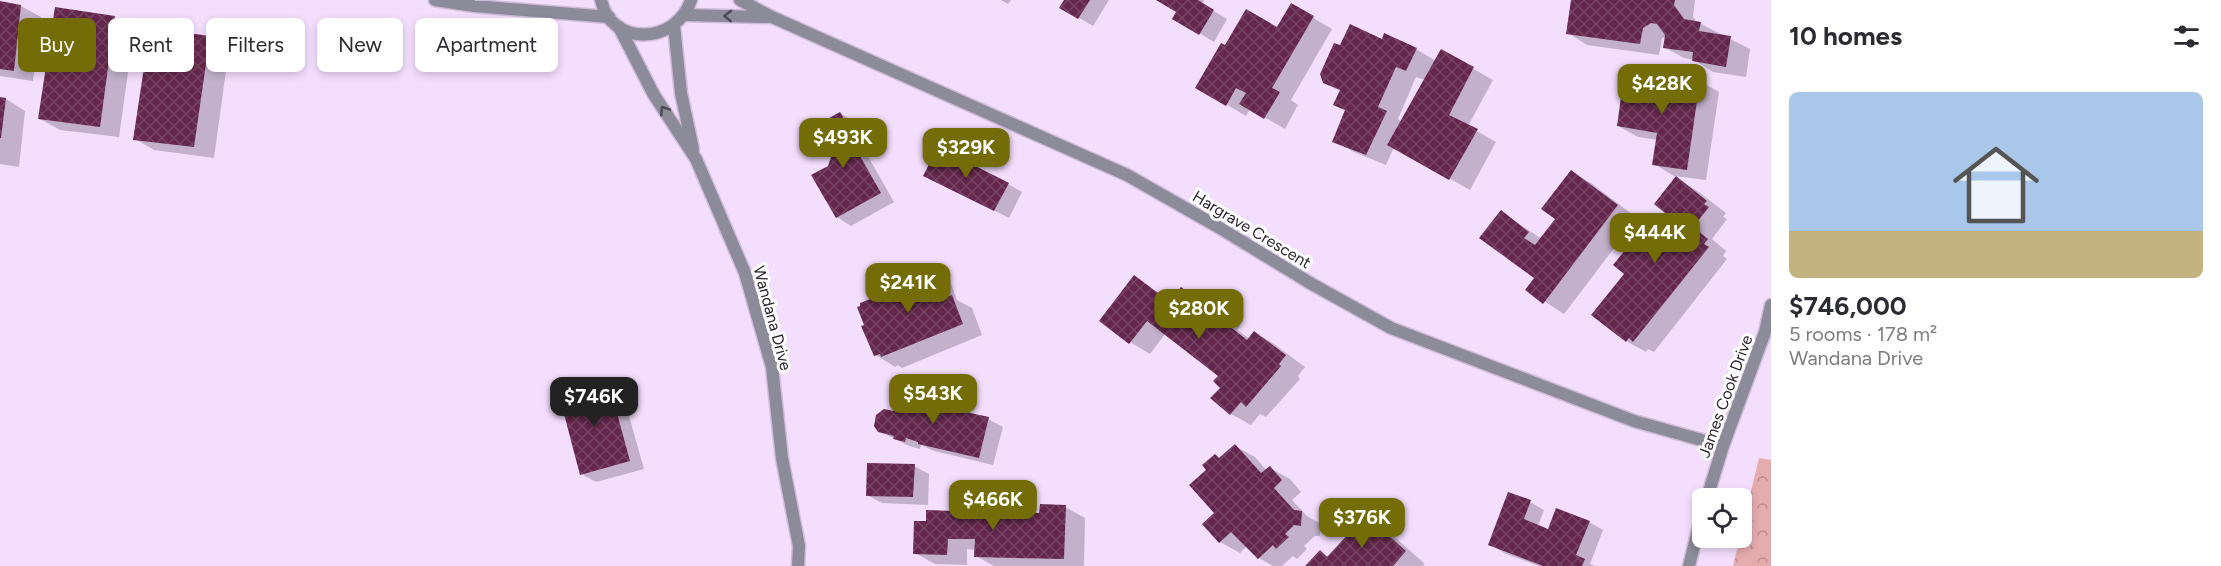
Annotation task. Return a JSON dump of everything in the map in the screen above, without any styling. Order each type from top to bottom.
[{"type":"street","points":[[435,0],[474,6],[609,17]]},
{"type":"street","points":[[474,6],[493,0]]},
{"type":"street","points":[[601,0],[609,17],[619,27],[633,33],[647,35],[662,33],[674,26],[684,15],[691,0]]},
{"type":"street","name":"Hargrave Crescent","points":[[740,0],[772,17],[1127,175],[1391,328],[1634,421],[1724,446]]},
{"type":"street","name":"Hargrave Crescent","points":[[684,15],[772,17]]},
{"type":"street","name":"Wandana Drive","points":[[674,26],[681,93],[696,159]]},
{"type":"street","name":"Wandana Drive","points":[[619,27],[654,95],[696,159],[745,273],[772,367],[782,458],[799,546],[798,566]]},
{"type":"street","name":"James Cook Drive","points":[[1710,488],[1765,332],[1771,305]]},
{"type":"street","points":[[1689,566],[1694,548]]},
{"type":"green space","points":[[1759,458],[1771,460],[1771,566],[1733,566],[1737,548],[1752,548],[1752,488]]},
{"type":"building","points":[[1064,0],[1090,0],[1078,19],[1059,8]]},
{"type":"building","points":[[1156,0],[1198,0],[1214,10],[1199,35],[1172,19],[1176,12]]},
{"type":"building","points":[[1571,0],[1675,0],[1674,5],[1684,19],[1701,22],[1699,31],[1731,36],[1726,67],[1692,61],[1693,52],[1663,48],[1665,35],[1657,24],[1651,23],[1643,28],[1640,44],[1566,34]]},
{"type":"building","points":[[0,1],[21,5],[14,71],[0,69]]},
{"type":"building","points":[[1291,3],[1314,16],[1272,88],[1280,92],[1264,119],[1239,104],[1246,93],[1236,88],[1226,106],[1195,88],[1221,43],[1225,45],[1246,9],[1277,27]]},
{"type":"building","points":[[55,7],[115,16],[115,18],[108,18],[108,68],[100,127],[38,119],[45,72],[96,72],[96,18],[53,18]]},
{"type":"building","points":[[1350,24],[1382,39],[1384,33],[1417,48],[1406,71],[1396,67],[1378,107],[1387,111],[1366,155],[1332,142],[1345,110],[1333,105],[1340,90],[1323,83],[1320,74],[1334,43],[1340,45]]},
{"type":"building","points":[[194,34],[206,35],[206,64],[194,147],[133,140],[143,72],[194,72]]},
{"type":"building","points":[[1441,49],[1474,67],[1449,115],[1478,129],[1449,180],[1387,145]]},
{"type":"building","points":[[1657,73],[1700,80],[1687,170],[1652,165],[1657,133],[1617,126],[1624,76],[1656,80]]},
{"type":"building","points":[[0,97],[6,98],[1,138],[0,138]]},
{"type":"building","points":[[840,112],[856,140],[852,142],[881,193],[836,218],[811,175],[828,166],[831,157],[813,127]]},
{"type":"building","points":[[938,147],[1009,183],[994,211],[923,176]]},
{"type":"building","points":[[1571,170],[1618,205],[1543,304],[1525,290],[1534,278],[1479,238],[1501,210],[1529,232],[1524,238],[1535,245],[1555,219],[1541,209]]},
{"type":"building","points":[[1676,176],[1707,201],[1704,204],[1709,207],[1693,227],[1708,239],[1704,244],[1709,247],[1633,342],[1629,338],[1626,342],[1591,315],[1624,274],[1613,265],[1638,234],[1649,243],[1670,217],[1654,204]]},
{"type":"building","points":[[930,268],[942,299],[952,295],[963,324],[881,357],[880,354],[874,356],[861,326],[864,325],[857,307],[860,303],[894,290],[891,282]]},
{"type":"building","points":[[1134,275],[1170,302],[1181,287],[1200,302],[1202,299],[1222,314],[1219,318],[1247,340],[1254,331],[1286,355],[1279,364],[1281,366],[1246,407],[1241,402],[1230,415],[1210,398],[1220,388],[1213,381],[1218,376],[1147,321],[1129,344],[1099,321]]},
{"type":"building","points":[[599,378],[604,397],[612,395],[630,461],[580,475],[563,410],[571,407],[566,386]]},
{"type":"building","points":[[900,387],[927,393],[924,403],[989,417],[979,458],[918,444],[906,438],[905,442],[893,439],[894,436],[878,432],[874,426],[876,415],[884,409],[894,411]]},
{"type":"building","points":[[1235,444],[1261,473],[1270,466],[1282,480],[1274,488],[1294,510],[1302,511],[1301,526],[1294,525],[1285,534],[1289,537],[1276,549],[1273,545],[1258,559],[1231,532],[1219,543],[1202,524],[1214,513],[1189,485],[1206,470],[1202,465],[1215,454],[1219,458]]},
{"type":"building","points":[[867,463],[915,464],[913,497],[866,496]]},
{"type":"building","points":[[955,491],[983,491],[983,512],[993,512],[999,518],[1017,518],[1022,512],[1039,513],[1040,504],[1066,505],[1064,559],[974,557],[975,539],[948,539],[947,555],[913,554],[914,521],[926,521],[926,510],[955,511]]},
{"type":"building","points":[[1508,492],[1531,500],[1524,519],[1548,529],[1556,508],[1590,521],[1576,555],[1585,559],[1582,566],[1543,566],[1488,545]]},
{"type":"building","points":[[1369,518],[1406,551],[1393,566],[1305,566],[1320,550],[1327,557],[1361,520],[1364,523]]}]
